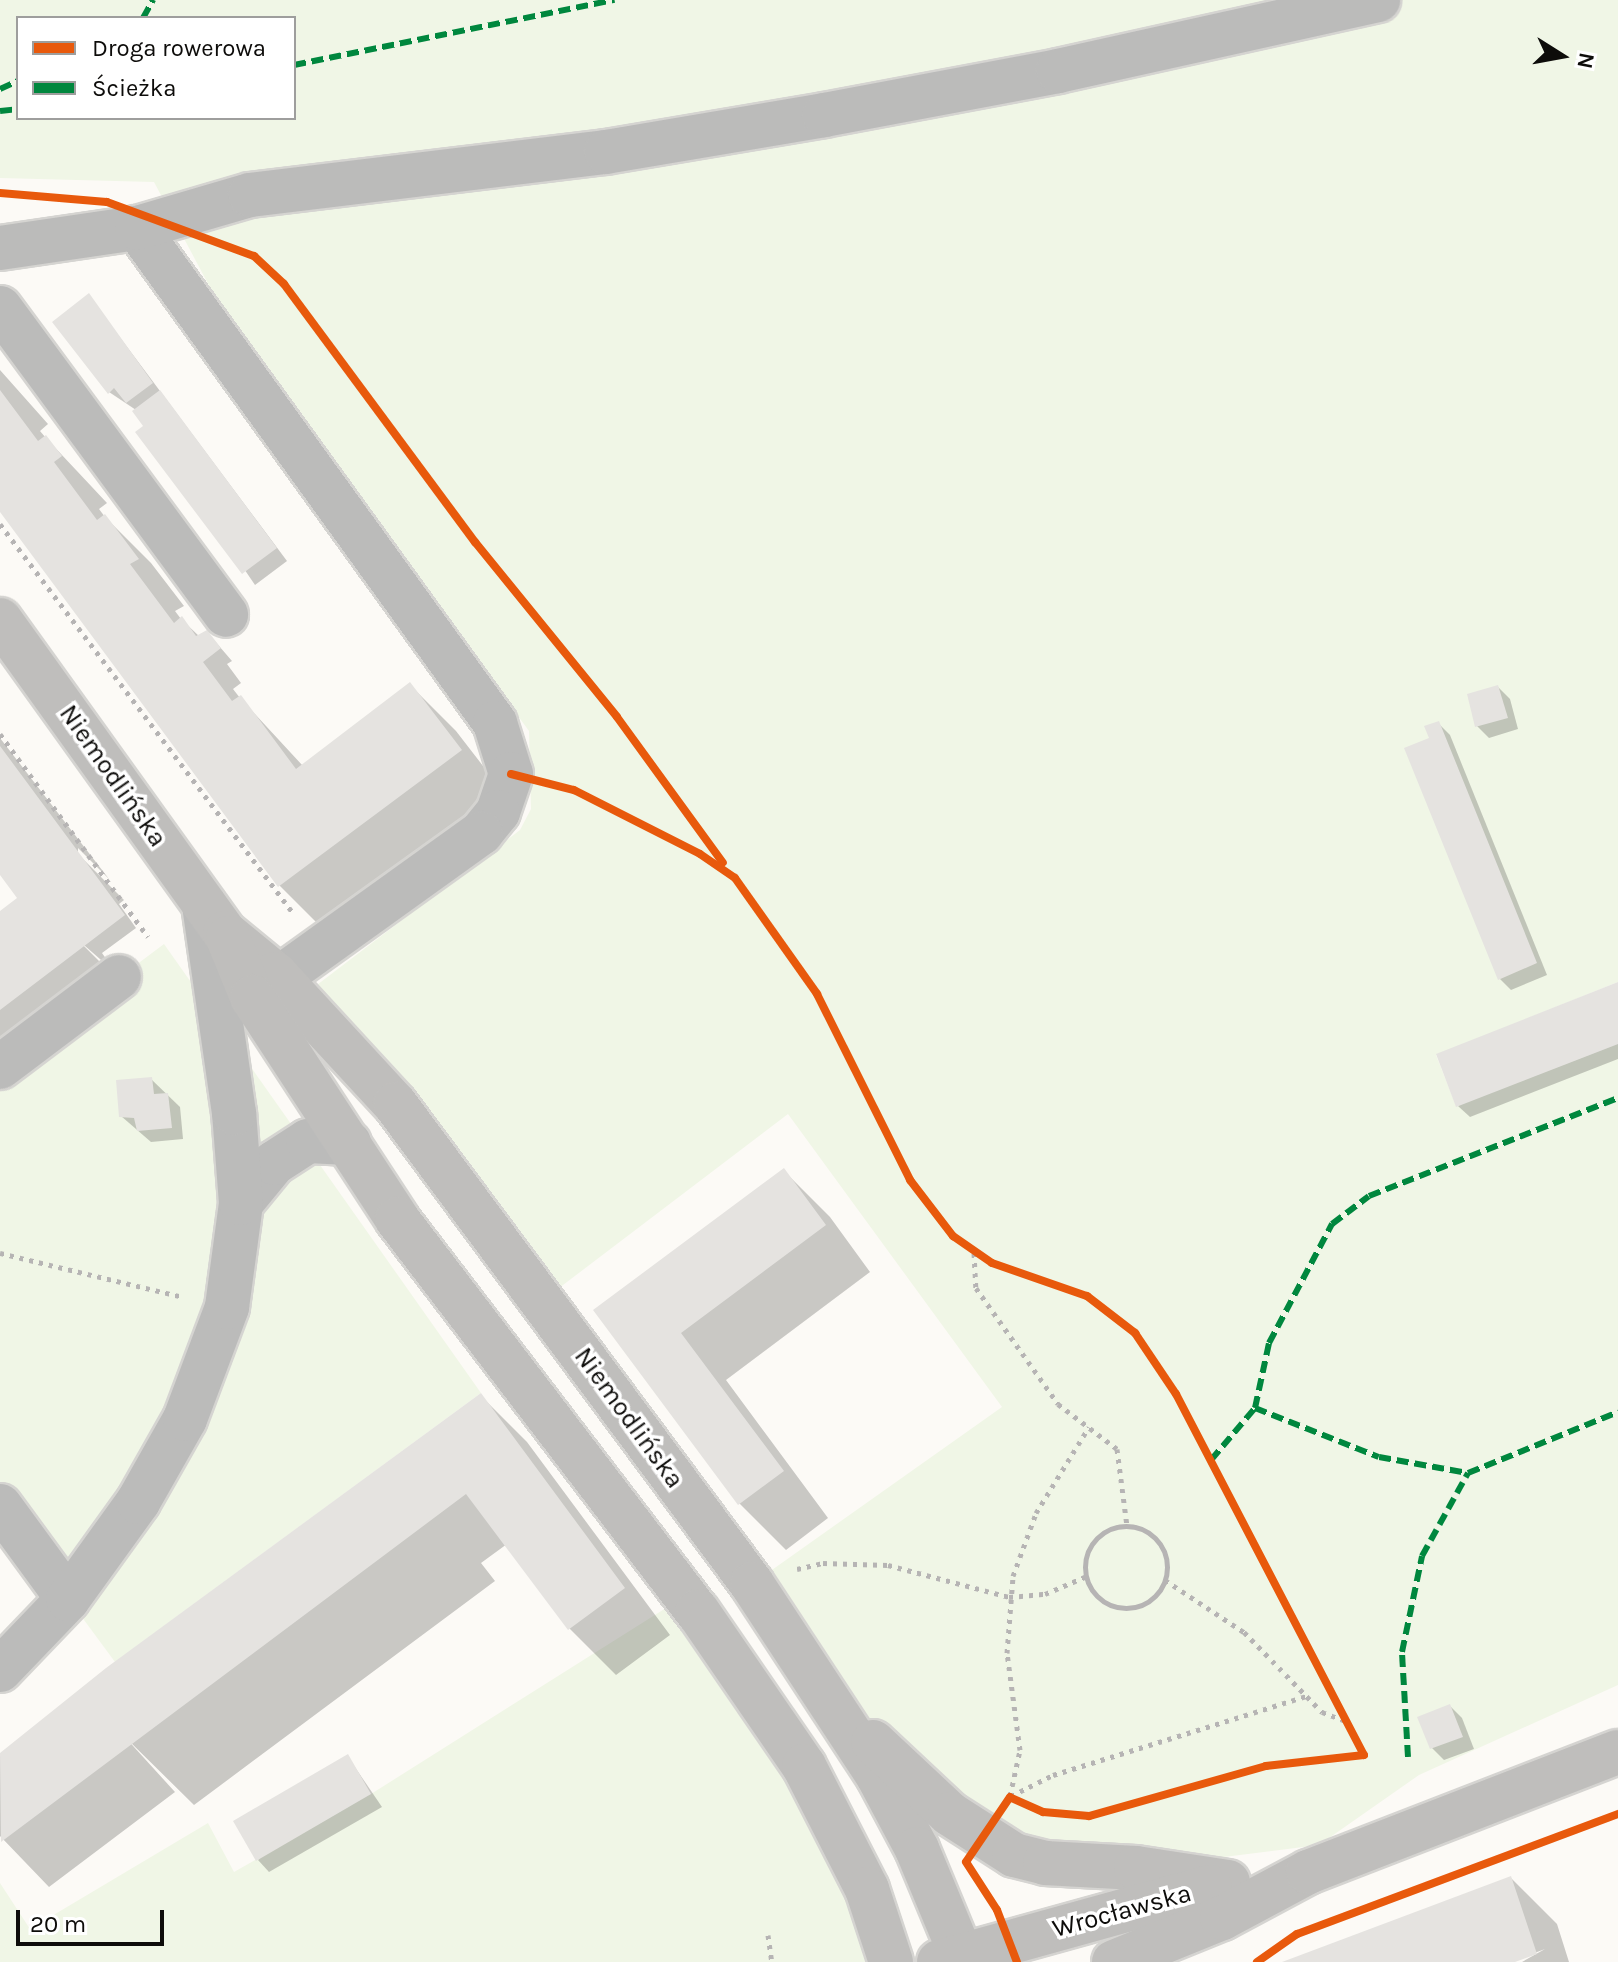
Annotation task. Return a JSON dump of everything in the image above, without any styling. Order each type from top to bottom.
[{"type":"main road","name":"Niemodlińska","points":[[0,620],[215,919],[252,997],[397,1219],[698,1612],[804,1766],[867,1889],[891,1962]]},
{"type":"main road","name":"Niemodlińska","points":[[215,919],[279,978],[395,1104],[725,1547],[837,1708],[917,1849],[955,1959]]},
{"type":"main road","points":[[837,1708],[950,1814],[1014,1855],[1045,1863],[1136,1868],[1225,1900],[1174,1962]]},
{"type":"main road","name":"Wrocławska","points":[[955,1959],[1225,1900],[1308,1872],[1618,1752]]},
{"type":"main road","name":"Wrocławska","points":[[1114,1962],[1225,1900]]},
{"type":"street","points":[[0,248],[137,228],[250,195],[606,152],[824,115],[1058,71],[1378,0]]},
{"type":"street","points":[[137,228],[504,742],[511,774],[507,794],[481,833],[279,978]]},
{"type":"street","points":[[0,308],[226,615]]},
{"type":"street","points":[[0,1670],[68,1599],[165,1457],[203,1378],[227,1307],[241,1203],[215,919]]},
{"type":"street","points":[[0,1067],[119,977]]},
{"type":"street","points":[[241,1203],[274,1163],[308,1141],[349,1143]]},
{"type":"street","points":[[0,1506],[68,1599]]},
{"type":"path","points":[[0,524],[285,909],[310,916],[329,943]]},
{"type":"path","points":[[0,1253],[227,1307]]},
{"type":"path","points":[[974,1253],[972,1277],[985,1303],[1058,1404],[1117,1449],[1127,1526]]},
{"type":"path","points":[[1089,1427],[1022,1541],[1009,1597],[1007,1653],[1020,1750],[1010,1797],[1053,1775],[1306,1696]]},
{"type":"path","points":[[1127,1526],[1141,1529],[1162,1546],[1165,1580],[1154,1597],[1130,1608],[1104,1602],[1087,1576],[1087,1555],[1102,1534],[1127,1526]]},
{"type":"path","points":[[801,1568],[823,1563],[888,1565],[1009,1597],[1045,1594],[1087,1576]]},
{"type":"path","points":[[1165,1580],[1244,1632],[1322,1712],[1348,1722]]},
{"type":"path","points":[[768,1935],[772,1962]]},
{"type":"green space","points":[[0,0],[1618,0],[1618,982],[1436,1055],[1456,1106],[1618,1044],[1618,1685],[1419,1775],[1319,1845],[1136,1868],[1045,1863],[837,1708],[752,1584],[1002,1407],[788,1114],[542,1301],[309,991],[520,830],[531,809],[529,731],[223,312],[154,182],[0,178]]},
{"type":"green space","points":[[164,944],[481,1393],[115,1662],[0,1506],[0,1067]]},
{"type":"green space","points":[[685,1596],[891,1962],[0,1962],[0,1883],[30,1929],[208,1823],[234,1872],[371,1794]]},
{"type":"building","points":[[89,293],[153,383],[126,403],[114,388],[108,394],[52,322]]},
{"type":"building","points":[[0,390],[38,441],[46,435],[62,456],[54,462],[97,520],[105,514],[139,559],[130,564],[174,623],[182,616],[196,636],[207,630],[221,648],[203,662],[232,701],[241,695],[296,769],[410,682],[462,750],[278,887],[0,512]]},
{"type":"building","points":[[160,390],[277,548],[242,574],[135,432],[143,426],[132,411]]},
{"type":"building","points":[[1498,685],[1508,718],[1475,727],[1467,694]]},
{"type":"building","points":[[1439,721],[1537,963],[1498,980],[1404,748],[1429,738],[1424,726]]},
{"type":"building","points":[[0,746],[125,915],[0,1010],[0,911],[17,898],[0,875]]},
{"type":"building","points":[[1618,982],[1618,1044],[1456,1107],[1436,1054]]},
{"type":"building","points":[[152,1077],[154,1094],[168,1093],[172,1128],[137,1131],[134,1118],[119,1117],[116,1080]]},
{"type":"building","points":[[784,1168],[826,1225],[681,1333],[784,1471],[738,1505],[593,1310]]},
{"type":"building","points":[[481,1393],[625,1588],[568,1630],[466,1494],[1,1842],[0,1753],[106,1668]]},
{"type":"building","points":[[1450,1704],[1463,1737],[1430,1749],[1417,1717]]},
{"type":"building","points":[[348,1754],[371,1794],[256,1861],[233,1821]]},
{"type":"building","points":[[1511,1876],[1537,1954],[1515,1962],[1282,1962]]},
{"type":"marked path","points":[[144,16],[153,0]]},
{"type":"marked path","points":[[296,65],[614,0]]},
{"type":"marked path","points":[[0,89],[16,82]]},
{"type":"marked path","points":[[0,111],[16,109]]},
{"type":"marked path","points":[[1211,1460],[1255,1408],[1269,1343],[1332,1224],[1369,1196],[1618,1098]]},
{"type":"marked path","points":[[1255,1408],[1379,1457],[1468,1473],[1618,1412]]},
{"type":"marked path","points":[[1408,1757],[1402,1652],[1422,1556],[1468,1473]]},
{"type":"cycle path","points":[[0,193],[107,202],[254,256],[284,284],[475,542],[617,717],[723,863]]},
{"type":"cycle path","points":[[511,774],[574,790],[700,854],[735,878],[817,994],[910,1180],[953,1236],[992,1263],[1087,1296],[1135,1333],[1176,1394],[1364,1755],[1266,1766],[1089,1816],[1043,1812],[1010,1797],[966,1862],[997,1910],[1017,1962]]},
{"type":"cycle path","points":[[1257,1962],[1297,1934],[1618,1814]]}]
